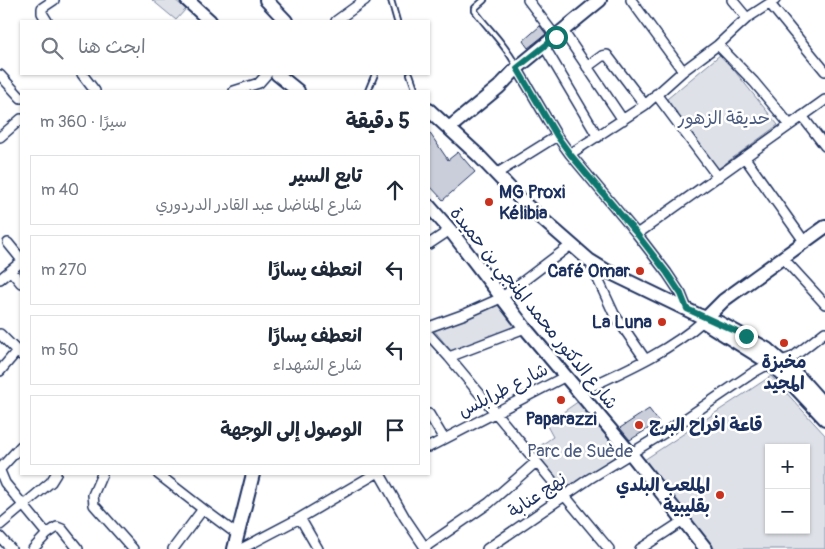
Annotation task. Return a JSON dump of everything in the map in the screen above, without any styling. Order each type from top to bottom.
[{"type":"street","points":[[46,20],[42,13],[42,8],[54,0]]},
{"type":"street","points":[[187,0],[209,20]]},
{"type":"street","points":[[266,0],[285,20]]},
{"type":"street","points":[[337,20],[365,0]]},
{"type":"street","points":[[528,0],[560,34],[587,67],[623,120]]},
{"type":"street","points":[[449,128],[499,87],[517,68],[600,0]]},
{"type":"street","points":[[631,0],[683,71]]},
{"type":"street","points":[[732,0],[747,18]]},
{"type":"street","points":[[570,154],[645,105],[683,71],[718,45],[747,18],[772,2],[825,71]]},
{"type":"street","points":[[718,45],[754,82],[790,125]]},
{"type":"street","points":[[544,46],[598,137]]},
{"type":"street","points":[[587,67],[602,56],[607,55],[645,105]]},
{"type":"street","points":[[517,68],[557,136],[570,154],[637,234],[699,316]]},
{"type":"street","points":[[0,75],[20,97]]},
{"type":"street","points":[[83,75],[94,90]]},
{"type":"street","points":[[237,90],[259,82],[266,75]]},
{"type":"street","points":[[278,75],[297,90]]},
{"type":"street","points":[[656,94],[718,176]]},
{"type":"street","points":[[637,234],[825,100]]},
{"type":"street","points":[[430,111],[525,204],[589,260],[607,271],[699,316],[746,336],[776,362],[799,377],[825,406]]},
{"type":"street","points":[[802,116],[825,146]]},
{"type":"street","points":[[0,137],[20,120]]},
{"type":"street","points":[[496,174],[557,136]]},
{"type":"street","points":[[744,158],[804,241]]},
{"type":"street","name":"شارع الدكتور محمد المنجي بن حميدة","points":[[430,207],[706,549]]},
{"type":"street","points":[[579,392],[645,359],[687,334],[699,316],[825,227]]},
{"type":"street","points":[[430,243],[450,230]]},
{"type":"street","points":[[8,243],[20,259]]},
{"type":"street","points":[[430,327],[502,298],[571,245]]},
{"type":"street","points":[[782,257],[825,304]]},
{"type":"street","points":[[589,260],[614,314],[645,359]]},
{"type":"street","points":[[0,280],[20,261]]},
{"type":"street","points":[[11,271],[20,282]]},
{"type":"street","points":[[450,357],[526,328]]},
{"type":"street","name":"نهج عنابة","points":[[487,549],[610,465],[631,454],[754,372],[793,357],[825,332]]},
{"type":"street","points":[[0,334],[19,353],[0,371]]},
{"type":"street","points":[[430,335],[609,549]]},
{"type":"street","points":[[776,362],[792,384],[825,419]]},
{"type":"street","name":"شارع طرابلس","points":[[430,447],[566,376]]},
{"type":"street","points":[[430,416],[444,440]]},
{"type":"street","points":[[20,447],[0,470],[3,485],[24,506],[47,534]]},
{"type":"street","points":[[381,475],[405,518],[426,548],[489,503],[536,462]]},
{"type":"street","points":[[0,525],[24,506],[55,475]]},
{"type":"street","points":[[102,475],[93,495],[94,505],[133,549]]},
{"type":"street","points":[[159,475],[238,535]]},
{"type":"street","points":[[234,549],[253,475]]},
{"type":"street","points":[[242,549],[373,475]]},
{"type":"street","points":[[173,549],[203,510]]},
{"type":"street","points":[[300,518],[318,549]]},
{"type":"street","points":[[640,549],[683,521]]},
{"type":"street","points":[[33,549],[54,528],[60,528],[78,549]]},
{"type":"street","points":[[0,537],[11,549]]},
{"type":"lane","points":[[391,0],[397,20]]},
{"type":"lane","points":[[484,0],[475,8],[475,11],[512,57],[517,68]]},
{"type":"lane","points":[[368,90],[375,75]]},
{"type":"lane","points":[[410,75],[416,90]]},
{"type":"green space","points":[[152,0],[175,0],[186,9],[176,20]]},
{"type":"green space","name":"حديقة الزهور","points":[[721,54],[778,125],[715,171],[667,99]]},
{"type":"green space","points":[[497,301],[520,329],[456,357],[433,329]]},
{"type":"green space","name":"الملعب البلدي بقليبية","points":[[771,376],[825,435],[825,549],[714,549],[644,460]]},
{"type":"green space","name":"Parc de Suède","points":[[579,401],[624,456],[569,494],[534,450],[553,437],[546,424]]},
{"type":"building","points":[[540,26],[546,34],[528,48],[523,41]]},
{"type":"building","points":[[430,133],[448,160],[458,152],[475,172],[443,200],[430,186]]},
{"type":"building","name":"قاعة افراح البرج","points":[[649,409],[659,422],[630,440],[620,428]]},
{"type":"place","name":"MG Proxi Kélibia","points":[[489,202]]},
{"type":"place","name":"Café Omar","points":[[640,271]]},
{"type":"place","name":"La Luna","points":[[662,322]]},
{"type":"place","name":"مخبزة المجيد","points":[[784,343]]},
{"type":"place","name":"Paparazzi","points":[[561,400]]},
{"type":"place","name":"قاعة افراح البرج","points":[[639,425]]},
{"type":"place","name":"الملعب البلدي بقليبية","points":[[720,495]]},
{"type":"route","points":[[556,37],[517,68],[557,136],[674,282],[687,309],[746,336]]}]
